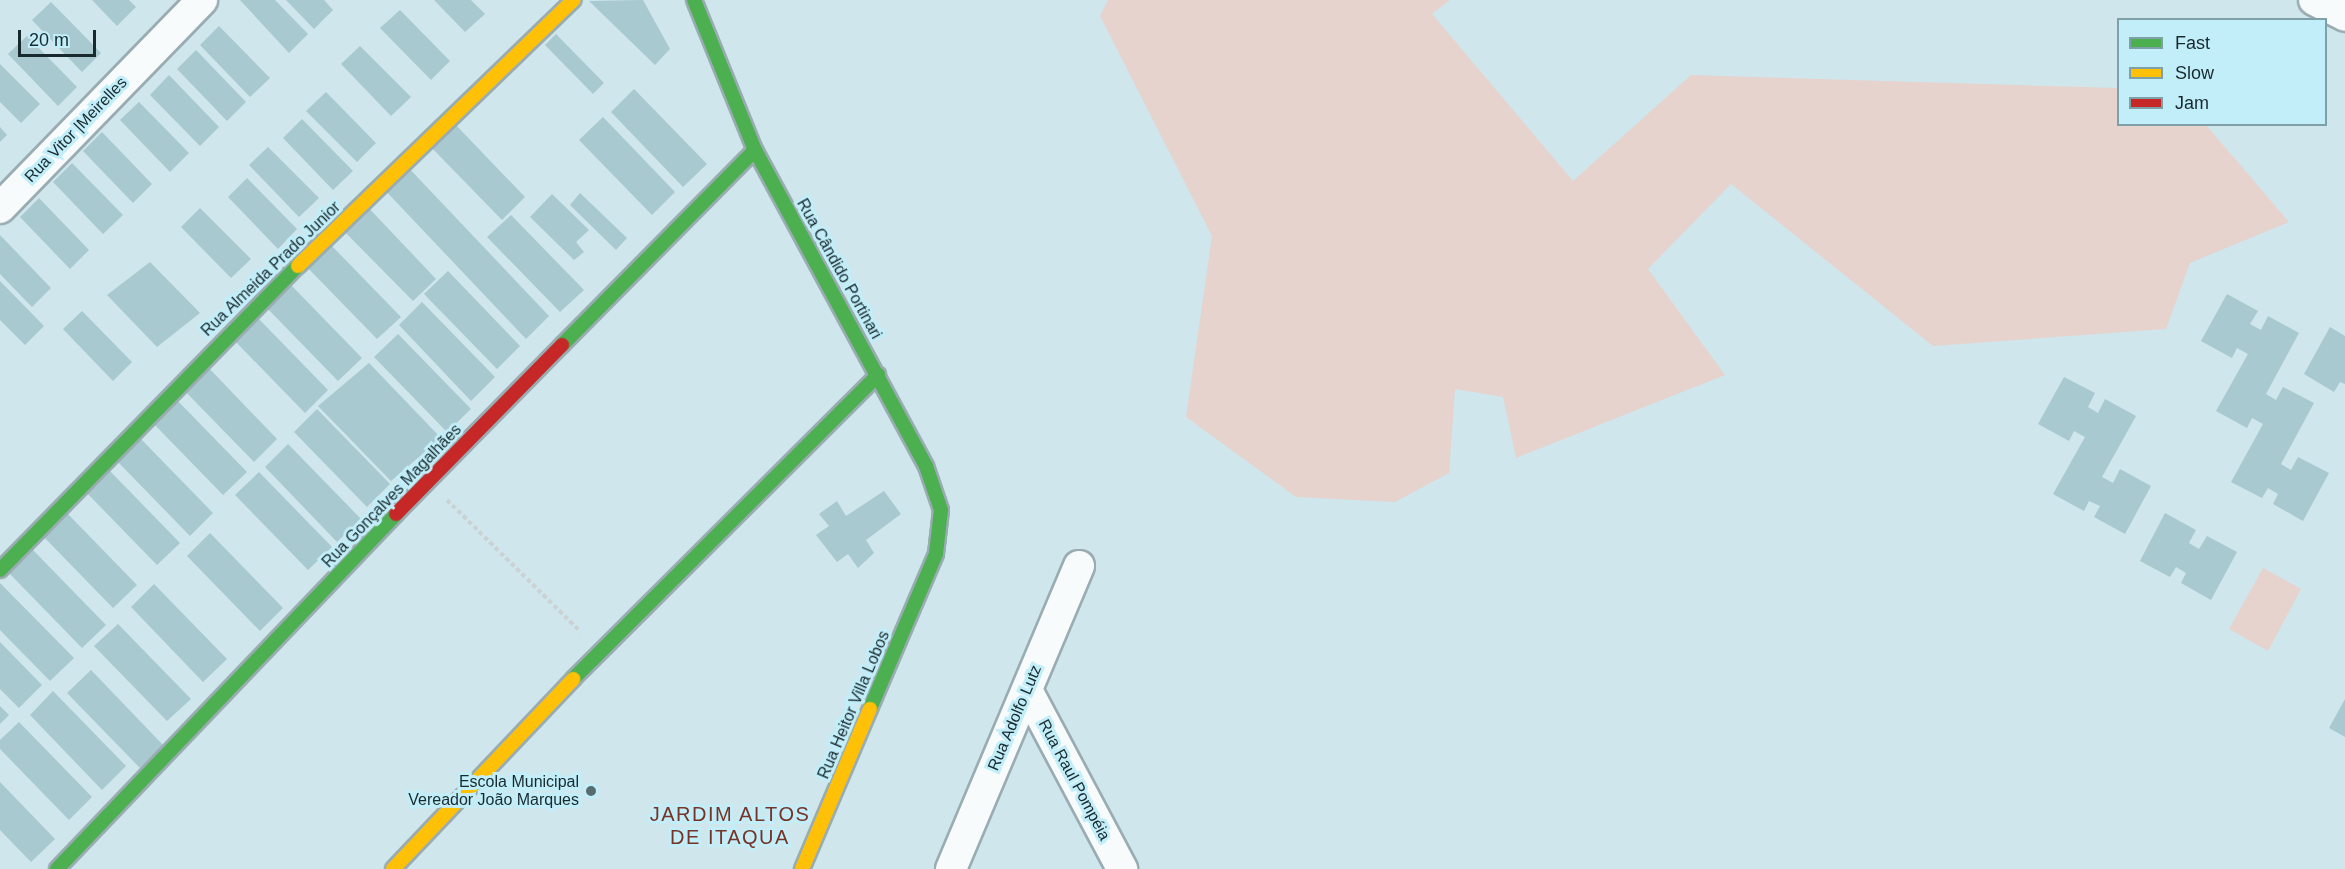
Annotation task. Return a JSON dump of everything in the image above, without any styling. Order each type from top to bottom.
[{"type":"street","name":"Rua Vitor |Meirelles","points":[[0,208],[202,0]]},
{"type":"street","name":"Rua Almeida Prado Junior","points":[[0,570],[238,322],[573,0]]},
{"type":"street","name":"Rua Cândido Portinari","points":[[694,0],[755,150],[878,375],[938,493],[941,532],[936,554]]},
{"type":"street","points":[[2314,0],[2345,16]]},
{"type":"street","name":"Rua Gonçalves Magalhães","points":[[57,869],[428,481],[755,150]]},
{"type":"street","points":[[393,869],[600,651],[878,375]]},
{"type":"street","name":"Rua Heitor Villa Lobos","points":[[802,869],[936,554]]},
{"type":"street","name":"Rua Adolfo Lutz","points":[[951,869],[1079,566]]},
{"type":"street","name":"Rua Raul Pompéia","points":[[1027,690],[1122,869]]},
{"type":"path","points":[[428,481],[600,651]]},
{"type":"shaded area","points":[[1108,0],[1450,0],[1432,14],[1573,181],[1691,75],[2117,88],[2117,126],[2207,126],[2289,222],[2190,263],[2166,329],[1933,346],[1731,184],[1648,269],[1725,375],[1516,458],[1503,397],[1455,389],[1449,473],[1395,502],[1296,497],[1186,417],[1212,236],[1100,16]]},
{"type":"shaded area","points":[[2263,568],[2301,589],[2268,651],[2229,629]]},
{"type":"building","points":[[92,0],[129,0],[136,7],[117,26]]},
{"type":"building","points":[[240,0],[275,0],[308,34],[289,53]]},
{"type":"building","points":[[286,0],[324,0],[333,10],[314,29]]},
{"type":"building","points":[[434,0],[471,0],[485,14],[465,32]]},
{"type":"building","points":[[643,0],[670,49],[655,65],[589,1]]},
{"type":"building","points":[[51,2],[101,53],[82,72],[32,20]]},
{"type":"building","points":[[400,10],[450,61],[431,80],[380,28]]},
{"type":"building","points":[[219,26],[270,78],[250,97],[200,45]]},
{"type":"building","points":[[556,34],[604,83],[593,94],[545,45]]},
{"type":"building","points":[[27,36],[77,87],[58,106],[8,54]]},
{"type":"building","points":[[360,46],[411,97],[391,116],[341,64]]},
{"type":"building","points":[[196,50],[246,102],[227,121],[177,69]]},
{"type":"building","points":[[0,64],[40,104],[21,123],[0,102]]},
{"type":"building","points":[[169,75],[219,127],[200,146],[150,95]]},
{"type":"building","points":[[634,89],[707,164],[683,187],[611,112]]},
{"type":"building","points":[[326,92],[376,143],[357,162],[306,111]]},
{"type":"building","points":[[139,102],[189,153],[170,172],[120,120]]},
{"type":"building","points":[[603,117],[675,192],[652,215],[579,140]]},
{"type":"building","points":[[302,119],[353,171],[333,190],[283,138]]},
{"type":"building","points":[[453,122],[525,197],[502,220],[429,145]]},
{"type":"building","points":[[0,127],[7,135],[0,142]]},
{"type":"building","points":[[102,132],[152,184],[133,203],[83,151]]},
{"type":"building","points":[[268,147],[319,198],[299,217],[249,165]]},
{"type":"building","points":[[72,163],[123,215],[103,234],[53,182]]},
{"type":"building","points":[[405,164],[549,316],[526,339],[382,187]]},
{"type":"building","points":[[247,178],[297,229],[278,249],[228,197]]},
{"type":"building","points":[[580,193],[627,238],[616,250],[570,205]]},
{"type":"building","points":[[552,194],[589,230],[576,242],[584,252],[574,260],[530,217]]},
{"type":"building","points":[[39,198],[89,250],[70,269],[20,217]]},
{"type":"building","points":[[364,203],[436,279],[413,301],[340,227]]},
{"type":"building","points":[[200,208],[251,259],[231,278],[181,227]]},
{"type":"building","points":[[511,215],[584,290],[560,312],[487,237]]},
{"type":"building","points":[[0,235],[51,288],[32,307],[0,274]]},
{"type":"building","points":[[328,242],[401,317],[377,339],[304,264]]},
{"type":"building","points":[[150,262],[200,313],[157,347],[107,295]]},
{"type":"building","points":[[448,271],[520,346],[497,369],[424,294]]},
{"type":"building","points":[[0,281],[44,326],[25,345],[0,320]]},
{"type":"building","points":[[289,283],[362,358],[338,381],[265,306]]},
{"type":"building","points":[[2227,294],[2258,311],[2250,324],[2261,330],[2268,316],[2299,333],[2266,394],[2276,400],[2283,387],[2314,403],[2281,464],[2291,470],[2298,457],[2329,473],[2303,521],[2273,504],[2278,494],[2268,488],[2262,498],[2231,482],[2263,424],[2252,418],[2247,428],[2216,411],[2248,354],[2237,348],[2232,358],[2201,341]]},
{"type":"building","points":[[422,302],[495,377],[471,401],[399,325]]},
{"type":"building","points":[[82,311],[132,362],[113,381],[63,329]]},
{"type":"building","points":[[255,315],[328,390],[305,413],[232,338]]},
{"type":"building","points":[[2330,327],[2345,336],[2345,384],[2340,382],[2334,392],[2304,374]]},
{"type":"building","points":[[398,334],[471,409],[447,432],[374,357]]},
{"type":"building","points":[[369,363],[441,438],[391,481],[318,406]]},
{"type":"building","points":[[205,364],[277,439],[254,462],[181,387]]},
{"type":"building","points":[[2064,377],[2095,393],[2088,407],[2098,413],[2105,399],[2136,416],[2102,477],[2113,483],[2120,469],[2151,486],[2125,534],[2094,517],[2100,506],[2089,501],[2084,511],[2053,494],[2085,437],[2074,431],[2069,441],[2038,424]]},
{"type":"building","points":[[174,397],[247,472],[223,495],[150,420]]},
{"type":"building","points":[[317,409],[390,484],[367,507],[294,432]]},
{"type":"building","points":[[140,438],[213,513],[190,536],[117,461]]},
{"type":"building","points":[[288,444],[361,519],[337,542],[265,467]]},
{"type":"building","points":[[107,468],[180,543],[157,565],[84,490]]},
{"type":"building","points":[[259,472],[332,547],[308,570],[235,495]]},
{"type":"building","points":[[884,491],[901,514],[866,540],[874,553],[858,568],[848,554],[837,562],[816,535],[829,526],[819,514],[837,501],[846,516]]},
{"type":"building","points":[[64,510],[137,585],[113,608],[40,533]]},
{"type":"building","points":[[2165,513],[2196,530],[2189,543],[2199,549],[2207,536],[2237,552],[2211,600],[2181,583],[2186,573],[2176,567],[2170,577],[2140,561]]},
{"type":"building","points":[[210,533],[283,608],[260,631],[187,556]]},
{"type":"building","points":[[33,550],[106,625],[82,648],[9,573]]},
{"type":"building","points":[[0,583],[74,658],[50,681],[0,630]]},
{"type":"building","points":[[154,584],[227,659],[203,682],[131,607]]},
{"type":"building","points":[[118,624],[191,699],[167,721],[94,646]]},
{"type":"building","points":[[0,642],[42,685],[19,708],[0,689]]},
{"type":"building","points":[[91,670],[163,745],[140,768],[67,693]]},
{"type":"building","points":[[53,691],[126,766],[102,790],[30,715]]},
{"type":"building","points":[[2345,699],[2345,737],[2329,728]]},
{"type":"building","points":[[0,706],[9,715],[0,724]]},
{"type":"building","points":[[19,722],[92,797],[69,820],[0,749],[0,740]]},
{"type":"building","points":[[0,782],[55,839],[31,862],[0,830]]},
{"type":"traffic: fast","points":[[694,0],[755,150],[926,466],[941,510],[936,554],[870,709]]},
{"type":"traffic: fast","points":[[562,345],[755,150]]},
{"type":"traffic: fast","points":[[0,570],[298,266]]},
{"type":"traffic: fast","points":[[573,679],[878,375]]},
{"type":"traffic: fast","points":[[57,869],[396,514]]},
{"type":"traffic: slow","points":[[298,266],[573,0]]},
{"type":"traffic: slow","points":[[393,869],[573,679]]},
{"type":"traffic: slow","points":[[802,869],[870,709]]},
{"type":"traffic: jam","points":[[396,514],[562,345]]},
{"type":"place","name":"Escola Municipal Vereador João Marques","points":[[591,791]]},
{"type":"district","name":"JARDIM ALTOS DE ITAQUA","points":[[730,826]]}]
